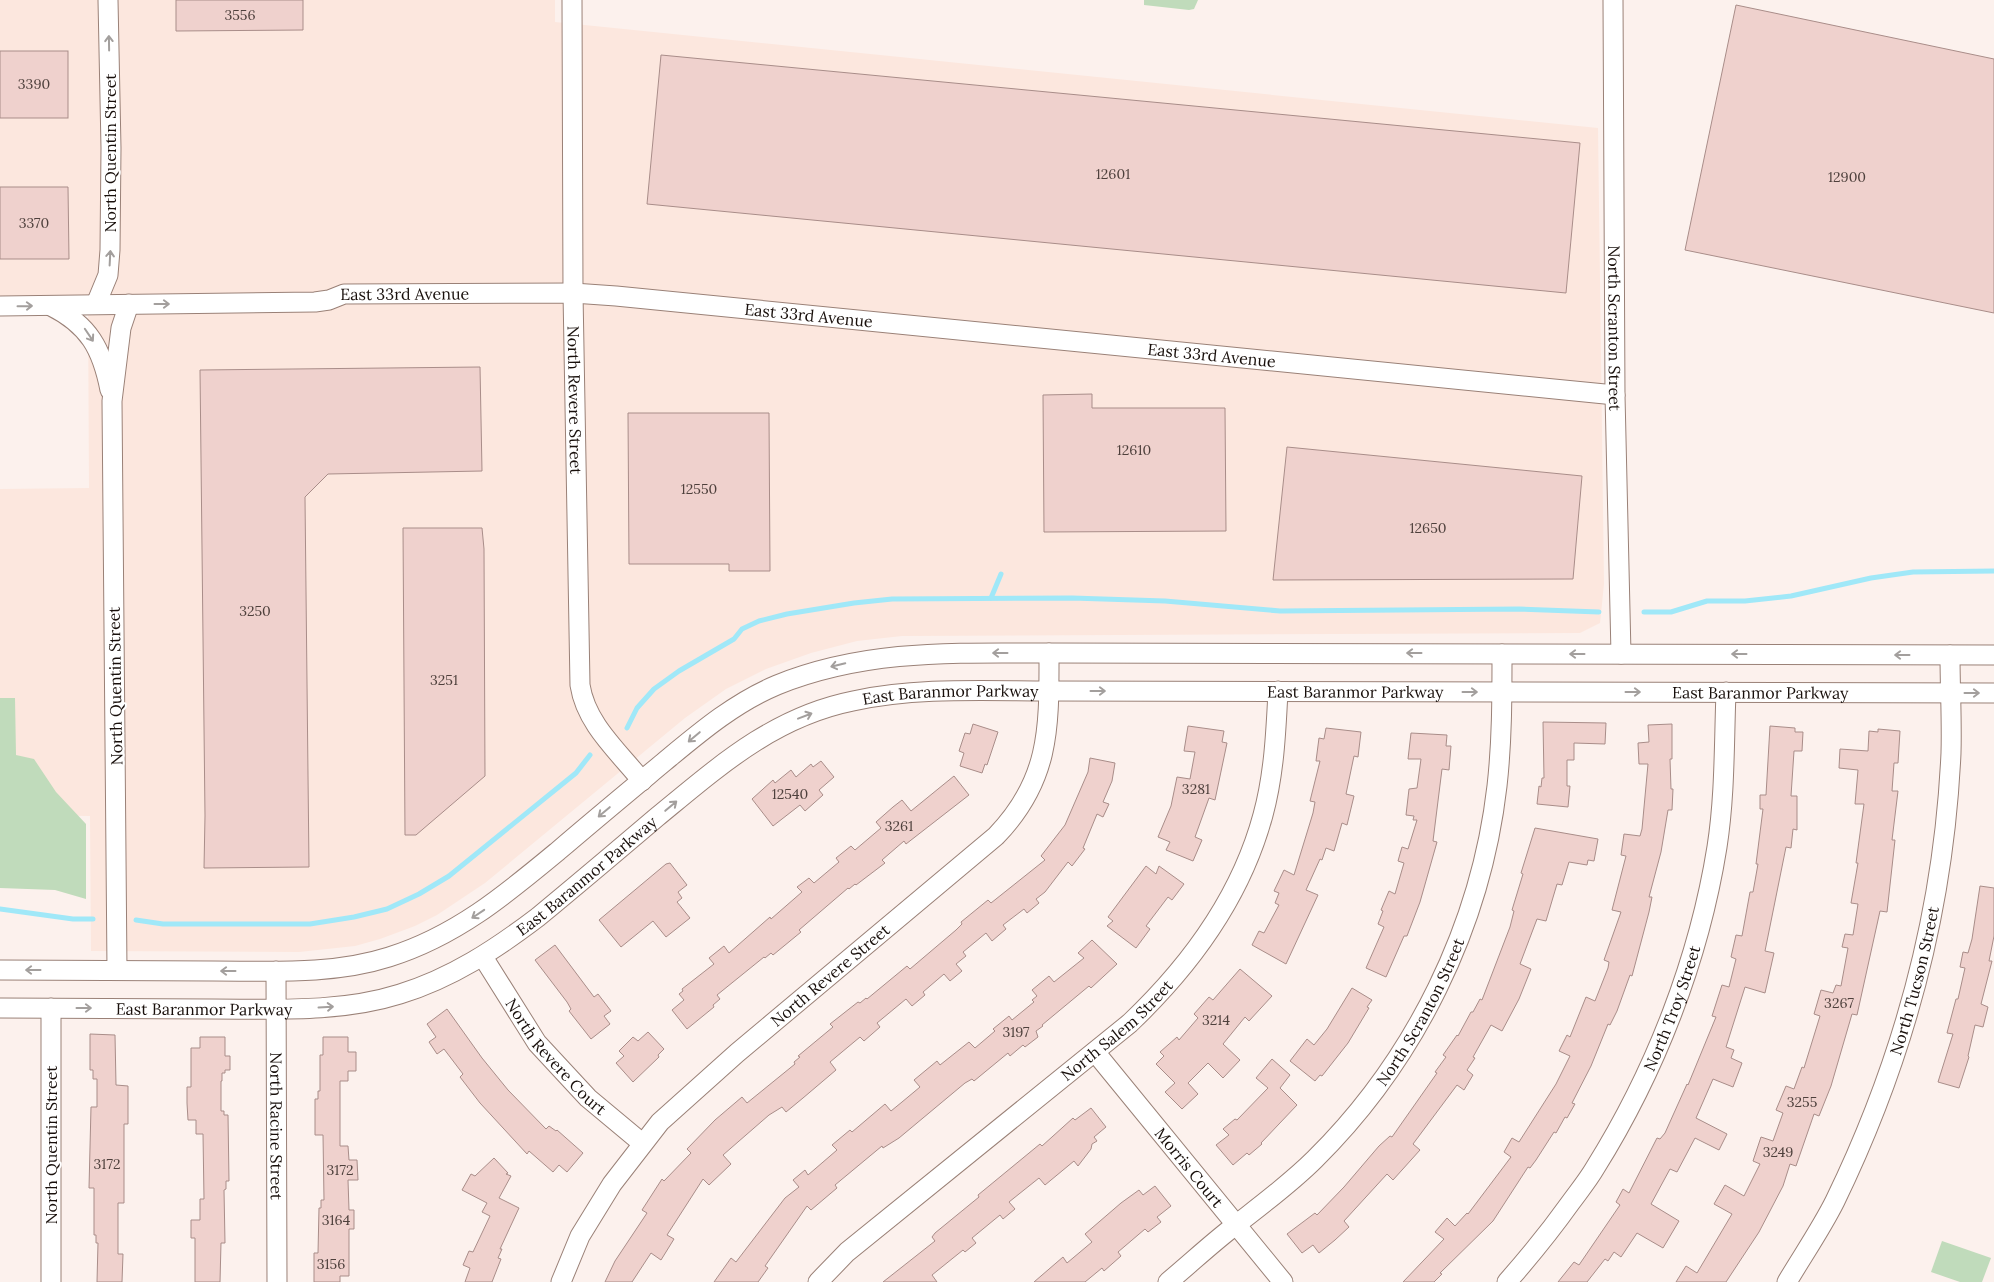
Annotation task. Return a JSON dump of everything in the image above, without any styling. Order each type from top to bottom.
[{"type":"street","name":"North Quentin Street","points":[[96,304],[108,275],[110,250],[111,148],[108,0]]},
{"type":"street","name":"North Revere Street","points":[[572,0],[572,293],[580,685],[584,705],[596,725],[642,780]]},
{"type":"street","name":"North Scranton Street","points":[[1613,0],[1615,395],[1620,654]]},
{"type":"street","name":"East 33rd Avenue","points":[[0,306],[315,302],[329,300],[344,294],[572,293],[1615,395]]},
{"type":"street","name":"North Quentin Street","points":[[117,970],[112,402],[121,328],[129,304]]},
{"type":"street","name":"North Quentin Street","points":[[51,306],[75,320],[91,338],[103,364],[112,402]]},
{"type":"street","name":"North Revere Street","points":[[561,1282],[580,1236],[612,1184],[660,1122],[737,1053],[1008,824],[1023,804],[1038,774],[1043,756],[1048,727],[1049,653]]},
{"type":"street","points":[[0,970],[276,971],[329,969],[389,958],[442,936],[463,924],[507,892],[701,731],[737,706],[775,686],[812,672],[844,664],[924,654],[1049,653],[1994,655]]},
{"type":"street","name":"North Scranton Street","points":[[1168,1282],[1292,1180],[1338,1135],[1394,1062],[1439,987],[1467,920],[1487,846],[1497,787],[1502,654]]},
{"type":"street","name":"North Tucson Street","points":[[1787,1282],[1834,1202],[1869,1125],[1910,1010],[1928,938],[1939,872],[1951,752],[1950,655]]},
{"type":"street","name":"East Baranmor Parkway","points":[[0,1008],[277,1009],[332,1007],[400,994],[459,970],[483,957],[538,917],[727,759],[763,735],[790,721],[852,701],[925,692],[1049,691],[1994,693]]},
{"type":"street","name":"North Salem Street","points":[[818,1282],[847,1252],[1095,1052],[1148,1005],[1191,958],[1209,932],[1235,886],[1255,842],[1264,814],[1270,782],[1277,729],[1278,691]]},
{"type":"street","name":"North Troy Street","points":[[1507,1282],[1545,1237],[1595,1169],[1642,1082],[1665,1029],[1697,936],[1715,855],[1724,781],[1726,692]]},
{"type":"street","name":"North Revere Court","points":[[483,957],[538,1043],[588,1098],[642,1144]]},
{"type":"street","name":"North Racine Street","points":[[276,971],[277,1282]]},
{"type":"street","name":"North Quentin Street","points":[[51,1282],[52,1008]]},
{"type":"street","name":"Morris Court","points":[[1095,1052],[1283,1282]]},
{"type":"shaded area","points":[[0,0],[555,0],[555,22],[1598,128],[1604,584],[1600,623],[1580,633],[902,636],[857,641],[811,653],[766,669],[726,689],[685,718],[485,883],[437,915],[415,926],[355,946],[299,952],[91,951],[90,816],[0,815],[0,489],[89,488],[88,298],[0,299]]},
{"type":"green space","points":[[1144,0],[1198,0],[1194,9],[1189,10],[1144,5]]},
{"type":"green space","points":[[0,698],[15,698],[16,755],[34,759],[56,792],[86,824],[86,899],[55,890],[0,888]]},
{"type":"green space","points":[[1942,1241],[1991,1258],[1982,1282],[1960,1282],[1931,1272]]},
{"type":"building","points":[[176,0],[303,0],[303,30],[176,31]]},
{"type":"building","points":[[1736,5],[1994,59],[1994,313],[1685,250]]},
{"type":"building","points":[[0,51],[68,51],[68,118],[0,118]]},
{"type":"building","points":[[661,55],[1580,143],[1566,293],[647,204]]},
{"type":"building","points":[[0,187],[68,187],[69,259],[0,259]]},
{"type":"building","points":[[480,367],[482,471],[328,474],[305,497],[309,867],[204,868],[200,370]]},
{"type":"building","points":[[1092,394],[1092,408],[1225,408],[1226,531],[1044,532],[1043,395]]},
{"type":"building","points":[[628,413],[769,413],[770,571],[729,571],[729,564],[629,564]]},
{"type":"building","points":[[1287,447],[1582,476],[1573,579],[1273,580]]},
{"type":"building","points":[[403,528],[482,528],[484,549],[485,776],[416,835],[405,835]]},
{"type":"building","points":[[1543,722],[1606,723],[1605,744],[1574,743],[1574,760],[1567,760],[1567,786],[1570,786],[1568,807],[1537,804],[1539,786],[1541,787],[1542,778],[1544,778]]},
{"type":"building","points":[[973,724],[998,732],[987,765],[985,764],[982,773],[960,766],[964,753],[959,751],[965,733],[970,734]]},
{"type":"building","points":[[1672,724],[1672,759],[1670,759],[1671,789],[1673,789],[1672,810],[1668,810],[1661,852],[1649,897],[1652,897],[1649,912],[1632,976],[1630,975],[1617,1011],[1610,1025],[1608,1024],[1591,1066],[1572,1103],[1575,1104],[1536,1160],[1530,1168],[1528,1167],[1493,1221],[1440,1273],[1442,1274],[1434,1282],[1403,1282],[1444,1239],[1435,1232],[1447,1218],[1455,1226],[1468,1214],[1511,1157],[1504,1152],[1512,1138],[1519,1142],[1556,1084],[1570,1056],[1559,1051],[1567,1035],[1570,1037],[1586,997],[1595,1001],[1608,968],[1609,962],[1604,960],[1621,912],[1612,910],[1626,856],[1621,855],[1624,834],[1640,836],[1642,829],[1648,764],[1639,764],[1638,743],[1649,742],[1648,725]]},
{"type":"building","points":[[1188,726],[1224,731],[1222,742],[1227,743],[1215,800],[1209,798],[1195,837],[1202,840],[1193,861],[1166,850],[1170,842],[1158,837],[1171,806],[1177,777],[1190,779],[1195,752],[1184,751]]},
{"type":"building","points":[[1770,726],[1795,728],[1795,732],[1803,732],[1802,751],[1794,751],[1791,796],[1797,796],[1797,830],[1793,829],[1791,848],[1786,847],[1765,951],[1774,953],[1765,993],[1745,987],[1726,1047],[1734,1050],[1731,1058],[1742,1063],[1733,1087],[1713,1079],[1696,1118],[1727,1134],[1719,1150],[1695,1138],[1677,1172],[1670,1169],[1651,1204],[1679,1221],[1663,1248],[1637,1233],[1621,1257],[1614,1252],[1608,1261],[1605,1259],[1587,1282],[1558,1282],[1574,1262],[1579,1265],[1620,1205],[1616,1202],[1623,1189],[1629,1193],[1657,1138],[1660,1139],[1665,1133],[1688,1085],[1716,1017],[1712,1016],[1722,985],[1729,987],[1736,959],[1731,957],[1736,935],[1742,936],[1750,892],[1753,892],[1758,864],[1756,864],[1763,809],[1760,809],[1760,795],[1766,795]]},
{"type":"building","points":[[1326,728],[1361,732],[1358,757],[1354,756],[1346,794],[1354,796],[1347,825],[1342,823],[1334,851],[1326,848],[1322,860],[1320,859],[1306,890],[1318,895],[1286,964],[1252,945],[1259,931],[1264,933],[1279,905],[1275,903],[1279,893],[1274,891],[1284,870],[1294,875],[1313,813],[1315,802],[1310,801],[1320,761],[1316,761],[1319,738],[1324,739]]},
{"type":"building","points":[[1878,729],[1900,731],[1898,763],[1894,763],[1892,791],[1898,791],[1892,840],[1895,840],[1887,912],[1880,911],[1857,1015],[1852,1014],[1831,1086],[1819,1116],[1814,1114],[1796,1166],[1790,1164],[1783,1186],[1759,1232],[1726,1282],[1676,1282],[1686,1266],[1697,1273],[1732,1214],[1714,1204],[1725,1185],[1744,1196],[1760,1164],[1753,1161],[1761,1137],[1773,1141],[1783,1113],[1776,1110],[1786,1086],[1794,1089],[1802,1067],[1804,1068],[1820,1016],[1814,1014],[1821,990],[1833,993],[1836,985],[1841,986],[1848,948],[1842,947],[1845,934],[1853,935],[1858,904],[1851,903],[1858,863],[1856,863],[1864,804],[1855,804],[1858,770],[1839,768],[1840,749],[1868,751],[1869,731],[1878,732]]},
{"type":"building","points":[[1411,733],[1447,735],[1446,746],[1451,746],[1449,770],[1442,769],[1433,841],[1437,842],[1420,902],[1407,936],[1404,936],[1386,977],[1366,968],[1384,927],[1378,924],[1383,911],[1381,910],[1389,891],[1395,894],[1404,863],[1398,861],[1402,847],[1408,849],[1417,820],[1413,820],[1414,816],[1406,815],[1409,789],[1417,788],[1421,759],[1408,759]]},
{"type":"building","points":[[1090,758],[1115,763],[1112,781],[1103,802],[1109,804],[1103,817],[1097,814],[1083,848],[1085,849],[1072,866],[1068,862],[1045,892],[1036,899],[1039,903],[1027,913],[1024,909],[1003,925],[1006,929],[992,941],[986,933],[963,952],[966,956],[956,964],[962,971],[950,981],[944,974],[923,992],[925,995],[912,1006],[906,999],[877,1023],[880,1027],[864,1041],[860,1037],[830,1062],[836,1070],[786,1112],[782,1107],[769,1115],[723,1155],[731,1164],[709,1185],[703,1179],[667,1235],[674,1239],[661,1260],[651,1253],[632,1282],[605,1282],[615,1261],[647,1213],[642,1210],[662,1179],[664,1181],[691,1153],[687,1149],[715,1120],[742,1097],[747,1103],[795,1064],[794,1062],[800,1057],[798,1056],[833,1027],[830,1024],[858,1002],[860,1003],[867,999],[907,966],[910,969],[988,900],[991,903],[1045,860],[1041,856],[1065,825],[1088,772]]},
{"type":"building","points":[[821,761],[834,777],[819,790],[823,795],[805,811],[800,805],[773,826],[752,799],[773,780],[775,783],[791,770],[796,777],[811,764],[813,767]]},
{"type":"building","points":[[954,776],[969,795],[906,844],[904,841],[882,860],[885,863],[856,885],[848,888],[799,930],[801,932],[773,955],[771,953],[764,957],[717,995],[720,999],[713,1005],[714,1007],[687,1029],[672,1010],[684,1000],[679,994],[683,991],[682,989],[714,964],[709,958],[724,946],[729,953],[770,917],[771,919],[802,892],[797,887],[809,878],[814,883],[839,862],[836,858],[851,846],[855,850],[881,828],[876,822],[902,800],[911,811]]},
{"type":"building","points":[[1535,828],[1598,839],[1594,861],[1588,860],[1587,865],[1569,862],[1562,885],[1557,884],[1546,921],[1537,919],[1520,964],[1531,969],[1519,999],[1502,1031],[1491,1025],[1467,1070],[1473,1075],[1464,1090],[1457,1085],[1413,1144],[1420,1150],[1393,1180],[1387,1174],[1344,1221],[1349,1227],[1319,1253],[1313,1245],[1302,1253],[1287,1234],[1315,1213],[1317,1215],[1379,1146],[1390,1136],[1392,1137],[1437,1073],[1435,1072],[1446,1057],[1443,1055],[1458,1036],[1471,1012],[1473,1012],[1480,999],[1482,1000],[1510,927],[1514,911],[1512,910],[1523,874],[1521,873]]},
{"type":"building","points":[[670,863],[687,885],[678,892],[682,898],[677,902],[690,918],[666,937],[653,921],[621,947],[599,920],[666,864]]},
{"type":"building","points":[[1146,866],[1156,874],[1159,866],[1184,884],[1172,900],[1168,897],[1146,926],[1150,929],[1136,948],[1107,926],[1113,921],[1108,917]]},
{"type":"building","points":[[1980,886],[1994,888],[1994,936],[1989,961],[1992,961],[1981,1004],[1988,1007],[1983,1027],[1975,1025],[1969,1057],[1959,1088],[1938,1082],[1953,1034],[1947,1033],[1956,999],[1958,999],[1965,968],[1960,967],[1963,952],[1968,953],[1972,939]]},
{"type":"building","points":[[1092,940],[1117,964],[1091,988],[1089,986],[1042,1025],[1036,1031],[1038,1037],[1025,1047],[1023,1045],[1010,1056],[1008,1053],[974,1081],[972,1079],[965,1083],[899,1138],[883,1148],[882,1146],[835,1185],[837,1188],[811,1210],[807,1206],[765,1266],[768,1268],[758,1282],[714,1282],[731,1258],[736,1262],[785,1198],[799,1187],[793,1180],[805,1170],[808,1175],[837,1150],[832,1145],[850,1130],[852,1132],[885,1104],[891,1111],[902,1102],[920,1087],[914,1080],[937,1061],[940,1065],[969,1042],[975,1048],[1009,1016],[1012,1020],[1034,1002],[1032,1000],[1037,996],[1032,990],[1049,976],[1054,982],[1084,958],[1078,953]]},
{"type":"building","points":[[555,945],[594,997],[598,994],[611,1011],[604,1016],[610,1024],[591,1039],[569,1011],[571,1009],[567,1002],[535,960]]},
{"type":"building","points":[[1240,969],[1272,996],[1249,1021],[1245,1017],[1223,1044],[1240,1060],[1223,1078],[1208,1063],[1188,1083],[1198,1094],[1182,1109],[1165,1092],[1175,1083],[1156,1064],[1164,1056],[1160,1052],[1177,1037],[1179,1040],[1198,1018],[1194,1014],[1209,997],[1213,1000]]},
{"type":"building","points":[[1352,988],[1372,1000],[1367,1007],[1369,1008],[1348,1043],[1322,1076],[1320,1075],[1315,1081],[1290,1061],[1307,1039],[1314,1045],[1327,1029]]},
{"type":"building","points":[[447,1009],[482,1058],[508,1090],[546,1129],[549,1126],[557,1130],[583,1153],[567,1172],[559,1165],[553,1172],[529,1151],[527,1154],[480,1103],[460,1077],[463,1074],[444,1049],[437,1054],[429,1042],[436,1037],[427,1024]]},
{"type":"building","points":[[648,1032],[664,1049],[658,1055],[659,1057],[633,1082],[616,1063],[624,1056],[619,1051],[633,1037],[638,1041]]},
{"type":"building","points":[[90,1034],[115,1035],[116,1085],[128,1086],[128,1124],[124,1124],[124,1203],[118,1203],[118,1254],[123,1254],[122,1282],[97,1282],[98,1243],[96,1243],[96,1235],[94,1235],[94,1188],[89,1188],[91,1107],[97,1107],[97,1079],[93,1079],[93,1070],[90,1070]]},
{"type":"building","points":[[200,1037],[225,1037],[225,1056],[230,1056],[230,1070],[225,1070],[225,1073],[222,1073],[221,1081],[221,1111],[224,1111],[224,1115],[228,1115],[229,1181],[226,1181],[226,1189],[224,1190],[225,1243],[221,1243],[220,1282],[195,1282],[195,1238],[191,1238],[191,1220],[200,1220],[200,1199],[204,1199],[203,1134],[196,1134],[196,1120],[188,1120],[187,1103],[187,1087],[191,1087],[191,1048],[200,1048]]},
{"type":"building","points":[[323,1037],[348,1037],[348,1052],[356,1052],[356,1071],[348,1071],[348,1081],[340,1081],[340,1146],[348,1146],[349,1160],[357,1160],[358,1180],[348,1180],[349,1210],[354,1210],[354,1229],[349,1229],[349,1276],[340,1276],[340,1282],[314,1282],[314,1253],[318,1253],[319,1208],[321,1208],[321,1200],[324,1200],[323,1135],[315,1135],[315,1099],[318,1099],[318,1091],[320,1091],[320,1055],[323,1055]]},
{"type":"building","points":[[1272,1059],[1290,1075],[1280,1088],[1297,1105],[1262,1144],[1249,1155],[1247,1153],[1233,1165],[1216,1145],[1229,1135],[1223,1129],[1235,1119],[1237,1120],[1268,1088],[1256,1078]]},
{"type":"building","points":[[1091,1108],[1106,1127],[1094,1137],[1097,1141],[1092,1144],[1091,1149],[1078,1166],[1074,1161],[1045,1185],[1039,1178],[1009,1202],[1015,1209],[1003,1219],[1000,1215],[972,1238],[976,1243],[965,1252],[963,1250],[932,1275],[937,1282],[883,1282],[935,1241],[932,1237],[935,1233],[979,1197],[978,1195],[1040,1144],[1042,1146],[1073,1118],[1075,1120]]},
{"type":"building","points":[[494,1158],[508,1173],[506,1174],[511,1176],[499,1198],[519,1208],[500,1249],[502,1249],[498,1258],[501,1259],[492,1282],[465,1282],[470,1268],[463,1265],[469,1251],[473,1252],[490,1216],[482,1212],[487,1203],[462,1190],[471,1174],[475,1176]]},
{"type":"building","points":[[1155,1186],[1171,1206],[1157,1217],[1161,1222],[1148,1232],[1145,1229],[1118,1252],[1121,1256],[1104,1271],[1102,1268],[1085,1282],[1034,1282],[1063,1257],[1067,1263],[1092,1242],[1085,1234],[1121,1203],[1139,1190],[1143,1195]]},
{"type":"waterway","points":[[1644,612],[1671,612],[1707,601],[1745,601],[1791,596],[1871,578],[1913,572],[1994,571]]},
{"type":"waterway","points":[[991,598],[1001,574]]},
{"type":"waterway","points":[[627,728],[637,708],[654,689],[679,671],[734,639],[742,629],[759,621],[787,614],[854,603],[892,599],[1072,598],[1165,601],[1280,611],[1519,609],[1599,612]]},
{"type":"waterway","points":[[136,920],[163,924],[310,924],[354,917],[387,909],[419,894],[449,876],[576,773],[590,755]]},
{"type":"waterway","points":[[0,909],[73,919],[93,919]]}]
